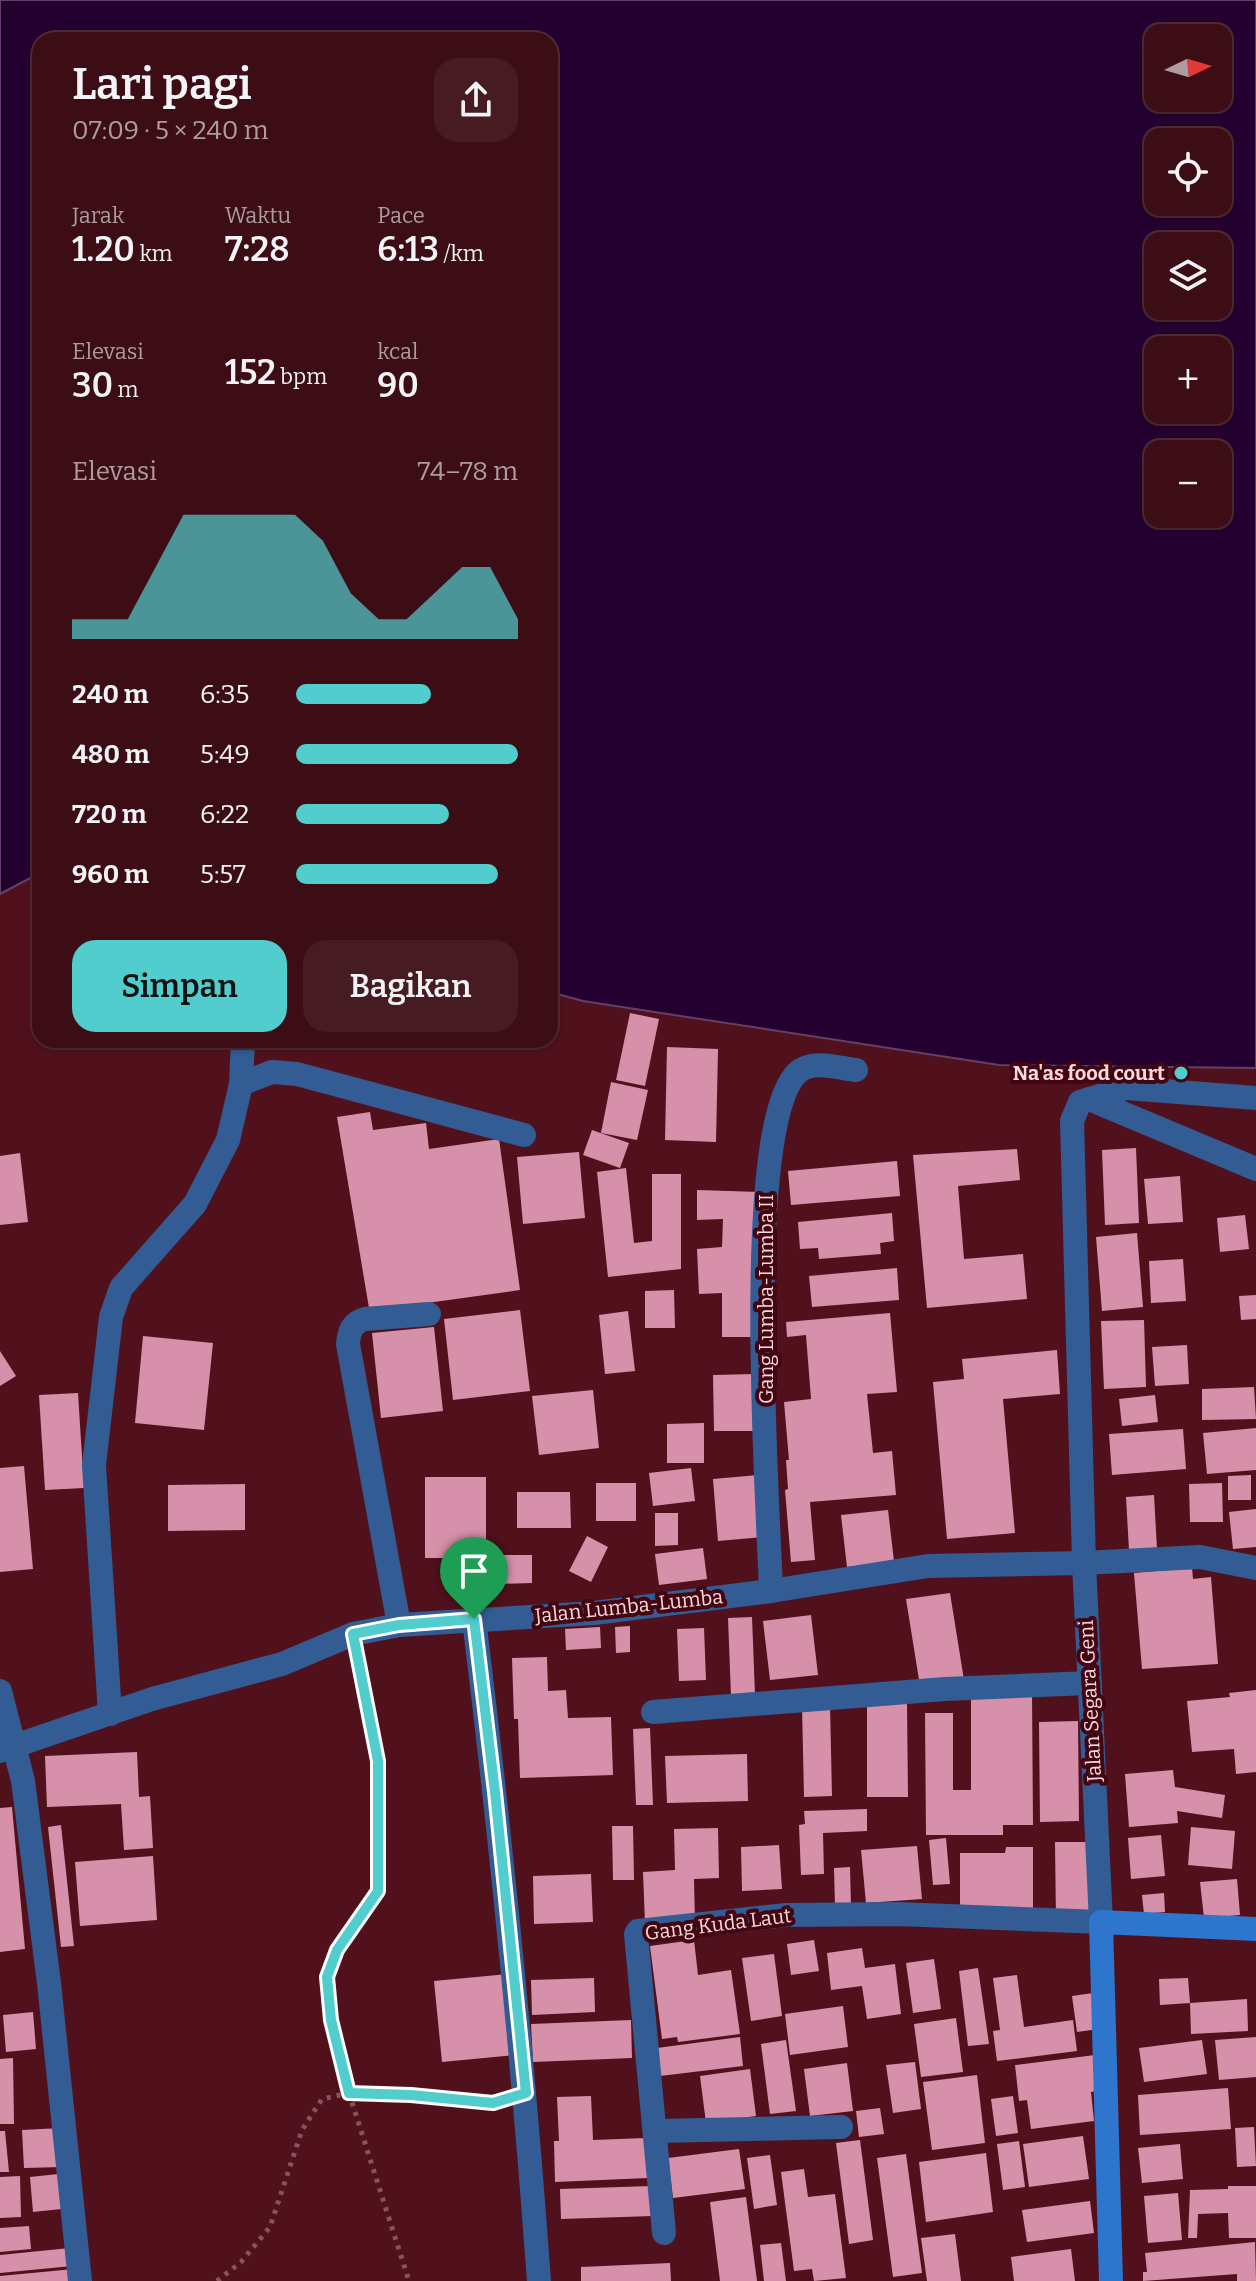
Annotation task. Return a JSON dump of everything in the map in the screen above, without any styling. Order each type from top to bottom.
[{"type":"street","points":[[110,1714],[94,1465],[111,1317],[121,1288],[195,1204],[228,1140],[241,1084],[243,1048]]},
{"type":"street","name":"Gang Lumba-Lumba II","points":[[771,1591],[763,1330],[765,1194],[781,1099],[799,1071],[813,1065],[856,1070]]},
{"type":"street","points":[[241,1084],[272,1072],[297,1074],[524,1135]]},
{"type":"street","points":[[1089,1099],[1126,1088],[1256,1098]]},
{"type":"street","points":[[1089,1099],[1256,1169]]},
{"type":"street","name":"Jalan Segara Geni","points":[[1089,1099],[1080,1102],[1072,1121],[1084,1563],[1101,1922],[1111,2281]]},
{"type":"street","points":[[399,1625],[348,1344],[349,1333],[358,1321],[365,1319],[429,1314]]},
{"type":"street","name":"Jalan Lumba-Lumba","points":[[8,1750],[152,1699],[282,1664],[353,1634],[399,1625],[594,1613],[771,1591],[928,1566],[1200,1557],[1256,1568]]},
{"type":"street","points":[[474,1619],[526,2093],[539,2281]]},
{"type":"street","points":[[653,1712],[945,1689],[1089,1683]]},
{"type":"street","points":[[0,1691],[8,1750],[23,1781],[49,1983],[80,2281]]},
{"type":"street","name":"Gang Kuda Laut","points":[[664,2233],[638,1931],[786,1915],[898,1914],[1101,1922]]},
{"type":"street","points":[[1101,1922],[1256,1929]]},
{"type":"street","points":[[655,2131],[841,2127]]},
{"type":"path","points":[[353,1634],[378,1761],[378,1891],[337,1950],[327,1977],[331,2020],[349,2093],[409,2281]]},
{"type":"path","points":[[217,2281],[241,2262],[270,2227],[302,2130],[322,2099],[349,2093],[493,2103],[526,2093]]},
{"type":"shaded area","points":[[0,0],[1256,0],[1256,1068],[999,1065],[583,1001],[558,994],[558,32],[32,32],[32,877],[0,894]]},
{"type":"building","points":[[630,1013],[659,1019],[645,1086],[616,1080]]},
{"type":"building","points":[[667,1047],[718,1049],[716,1142],[665,1140]]},
{"type":"building","points":[[611,1082],[648,1090],[637,1140],[601,1133]]},
{"type":"building","points":[[370,1112],[373,1130],[426,1123],[429,1149],[499,1139],[520,1290],[398,1307],[369,1308],[337,1117]]},
{"type":"building","points":[[592,1130],[629,1143],[620,1168],[583,1155]]},
{"type":"building","points":[[1136,1148],[1139,1223],[1105,1225],[1102,1150]]},
{"type":"building","points":[[1017,1149],[1020,1180],[958,1186],[964,1259],[1023,1254],[1027,1299],[927,1308],[913,1155]]},
{"type":"building","points":[[579,1152],[585,1218],[523,1224],[517,1157]]},
{"type":"building","points":[[20,1153],[28,1222],[0,1225],[0,1156]]},
{"type":"building","points":[[897,1161],[900,1196],[791,1205],[788,1171]]},
{"type":"building","points":[[626,1168],[634,1243],[652,1241],[652,1174],[681,1174],[681,1269],[608,1277],[597,1172]]},
{"type":"building","points":[[1180,1176],[1183,1222],[1148,1224],[1144,1179]]},
{"type":"building","points":[[697,1190],[760,1192],[751,1337],[722,1337],[722,1293],[699,1294],[697,1249],[722,1247],[723,1219],[697,1220]]},
{"type":"building","points":[[892,1213],[894,1241],[880,1243],[881,1254],[819,1259],[818,1248],[800,1249],[798,1222]]},
{"type":"building","points":[[1245,1215],[1249,1249],[1220,1252],[1217,1218]]},
{"type":"building","points":[[1137,1233],[1143,1307],[1102,1311],[1096,1237]]},
{"type":"building","points":[[1183,1259],[1186,1301],[1151,1303],[1149,1261]]},
{"type":"building","points":[[897,1268],[899,1300],[812,1307],[809,1276]]},
{"type":"building","points":[[674,1290],[675,1328],[645,1328],[645,1291]]},
{"type":"building","points":[[1256,1295],[1256,1319],[1241,1320],[1239,1296]]},
{"type":"building","points":[[520,1310],[530,1391],[453,1400],[444,1319]]},
{"type":"building","points":[[628,1311],[635,1371],[605,1374],[599,1315]]},
{"type":"building","points":[[890,1313],[897,1392],[867,1394],[873,1453],[892,1451],[896,1495],[810,1502],[815,1560],[791,1562],[785,1490],[788,1489],[786,1460],[789,1460],[784,1402],[811,1399],[806,1335],[787,1337],[786,1322]]},
{"type":"building","points":[[1144,1320],[1146,1387],[1104,1389],[1101,1321]]},
{"type":"building","points":[[434,1327],[443,1411],[381,1418],[372,1333]]},
{"type":"building","points":[[143,1336],[213,1343],[204,1430],[135,1423]]},
{"type":"building","points":[[1187,1345],[1189,1384],[1155,1386],[1152,1347]]},
{"type":"building","points":[[1057,1350],[1060,1394],[1003,1399],[1015,1533],[947,1539],[933,1382],[964,1379],[962,1359]]},
{"type":"building","points":[[0,1351],[16,1376],[0,1386]]},
{"type":"building","points":[[755,1374],[756,1431],[714,1431],[713,1375]]},
{"type":"building","points":[[1254,1387],[1256,1419],[1202,1420],[1202,1389]]},
{"type":"building","points":[[593,1390],[599,1448],[539,1455],[532,1396]]},
{"type":"building","points":[[78,1393],[84,1488],[45,1490],[39,1395]]},
{"type":"building","points":[[1155,1395],[1158,1422],[1122,1426],[1119,1399]]},
{"type":"building","points":[[704,1423],[704,1463],[667,1463],[667,1424]]},
{"type":"building","points":[[1256,1428],[1256,1470],[1207,1474],[1203,1433]]},
{"type":"building","points":[[1183,1429],[1186,1469],[1112,1475],[1109,1434]]},
{"type":"building","points":[[24,1466],[33,1569],[0,1572],[0,1468]]},
{"type":"building","points":[[691,1468],[695,1501],[653,1506],[649,1473]]},
{"type":"building","points":[[758,1475],[763,1537],[718,1541],[713,1479]]},
{"type":"building","points":[[1251,1475],[1251,1500],[1228,1500],[1228,1476]]},
{"type":"building","points":[[425,1477],[486,1477],[486,1558],[425,1558]]},
{"type":"building","points":[[596,1483],[636,1483],[636,1521],[596,1521]]},
{"type":"building","points":[[1222,1483],[1223,1522],[1190,1522],[1189,1484]]},
{"type":"building","points":[[245,1484],[245,1530],[168,1531],[168,1485]]},
{"type":"building","points":[[517,1492],[570,1492],[571,1528],[517,1528]]},
{"type":"building","points":[[1154,1495],[1157,1549],[1129,1550],[1126,1497]]},
{"type":"building","points":[[1256,1509],[1256,1547],[1233,1549],[1229,1512]]},
{"type":"building","points":[[888,1510],[894,1561],[847,1567],[841,1515]]},
{"type":"building","points":[[655,1513],[678,1513],[678,1545],[655,1546]]},
{"type":"building","points":[[587,1536],[608,1547],[591,1582],[569,1571]]},
{"type":"building","points":[[703,1548],[707,1579],[659,1585],[655,1554]]},
{"type":"building","points":[[496,1555],[532,1555],[532,1583],[496,1584]]},
{"type":"building","points":[[1192,1568],[1193,1579],[1211,1577],[1218,1664],[1142,1669],[1134,1573]]},
{"type":"building","points":[[950,1593],[964,1680],[920,1686],[906,1599]]},
{"type":"building","points":[[811,1615],[818,1675],[770,1680],[763,1621]]},
{"type":"building","points":[[752,1617],[755,1695],[731,1696],[728,1618]]},
{"type":"building","points":[[630,1626],[630,1652],[616,1653],[615,1627]]},
{"type":"building","points":[[600,1627],[601,1648],[566,1650],[565,1629]]},
{"type":"building","points":[[704,1628],[706,1680],[679,1681],[677,1629]]},
{"type":"building","points":[[547,1657],[548,1691],[566,1690],[568,1718],[611,1717],[613,1775],[520,1778],[512,1658]]},
{"type":"building","points":[[1256,1690],[1256,1772],[1236,1774],[1234,1749],[1192,1752],[1187,1701],[1230,1697],[1229,1693]]},
{"type":"building","points":[[971,1692],[1032,1692],[1033,1825],[1003,1825],[1003,1835],[926,1835],[925,1713],[953,1713],[953,1790],[971,1790]]},
{"type":"building","points":[[867,1703],[907,1703],[908,1797],[867,1797]]},
{"type":"building","points":[[802,1705],[830,1705],[832,1796],[804,1797]]},
{"type":"building","points":[[1078,1721],[1079,1821],[1040,1822],[1039,1722]]},
{"type":"building","points":[[650,1728],[653,1805],[636,1805],[633,1729]]},
{"type":"building","points":[[137,1752],[139,1797],[150,1796],[153,1848],[124,1850],[121,1804],[47,1807],[45,1756]]},
{"type":"building","points":[[747,1754],[748,1801],[667,1803],[665,1756]]},
{"type":"building","points":[[1173,1770],[1175,1787],[1225,1795],[1222,1818],[1177,1811],[1178,1823],[1129,1827],[1125,1774]]},
{"type":"building","points":[[12,1807],[25,1949],[0,1952],[0,1808]]},
{"type":"building","points":[[867,1809],[867,1831],[823,1833],[824,1874],[801,1875],[799,1825],[805,1824],[804,1811]]},
{"type":"building","points":[[61,1825],[74,1946],[61,1947],[48,1827]]},
{"type":"building","points":[[612,1826],[633,1826],[634,1880],[613,1880]]},
{"type":"building","points":[[1191,1827],[1235,1831],[1232,1869],[1188,1865]]},
{"type":"building","points":[[718,1828],[719,1878],[694,1879],[695,1922],[645,1924],[643,1872],[675,1870],[674,1829]]},
{"type":"building","points":[[1161,1835],[1165,1876],[1131,1879],[1128,1838]]},
{"type":"building","points":[[946,1838],[950,1884],[933,1885],[929,1840]]},
{"type":"building","points":[[1055,1842],[1094,1842],[1094,1919],[1056,1920]]},
{"type":"building","points":[[779,1845],[782,1889],[742,1891],[741,1847]]},
{"type":"building","points":[[917,1846],[922,1899],[866,1903],[861,1850]]},
{"type":"building","points":[[1006,1847],[1033,1847],[1033,1913],[960,1913],[960,1853],[1005,1853]]},
{"type":"building","points":[[153,1856],[157,1920],[80,1926],[75,1862]]},
{"type":"building","points":[[850,1867],[851,1907],[835,1907],[834,1868]]},
{"type":"building","points":[[591,1874],[593,1922],[534,1924],[533,1876]]},
{"type":"building","points":[[1237,1879],[1240,1915],[1204,1918],[1200,1882]]},
{"type":"building","points":[[1164,1893],[1165,1912],[1144,1914],[1142,1895]]},
{"type":"building","points":[[694,1940],[698,1975],[731,1970],[740,2034],[678,2042],[677,2037],[662,2039],[650,1946]]},
{"type":"building","points":[[814,1940],[819,1971],[791,1975],[787,1944]]},
{"type":"building","points":[[862,1948],[865,1968],[895,1964],[901,2014],[867,2019],[862,1986],[831,1990],[827,1953]]},
{"type":"building","points":[[774,1954],[782,2016],[751,2021],[742,1958]]},
{"type":"building","points":[[934,1959],[941,2009],[913,2013],[906,1963]]},
{"type":"building","points":[[978,1968],[989,2044],[968,2046],[959,1971]]},
{"type":"building","points":[[508,1974],[515,2055],[442,2062],[434,1981]]},
{"type":"building","points":[[1017,1975],[1024,2027],[1073,2020],[1077,2051],[997,2061],[993,2031],[1000,2030],[993,1978]]},
{"type":"building","points":[[594,1978],[595,2012],[532,2015],[531,1980]]},
{"type":"building","points":[[1188,1978],[1190,2003],[1160,2005],[1159,1979]]},
{"type":"building","points":[[1093,1993],[1098,2029],[1077,2032],[1072,1996]]},
{"type":"building","points":[[1247,1999],[1248,2031],[1191,2034],[1190,2003]]},
{"type":"building","points":[[843,2006],[848,2047],[790,2055],[785,2014]]},
{"type":"building","points":[[33,2012],[36,2049],[6,2052],[3,2015]]},
{"type":"building","points":[[956,2018],[963,2072],[921,2077],[914,2024]]},
{"type":"building","points":[[631,2020],[632,2058],[533,2062],[531,2024]]},
{"type":"building","points":[[740,2037],[743,2066],[660,2076],[657,2048]]},
{"type":"building","points":[[1256,2037],[1256,2077],[1219,2080],[1215,2040]]},
{"type":"building","points":[[786,2040],[796,2111],[770,2114],[761,2044]]},
{"type":"building","points":[[1202,2040],[1207,2074],[1144,2082],[1139,2048]]},
{"type":"building","points":[[1095,2055],[1100,2090],[1091,2092],[1094,2121],[1031,2129],[1027,2100],[1019,2101],[1015,2065]]},
{"type":"building","points":[[13,2058],[14,2124],[0,2124],[0,2059]]},
{"type":"building","points":[[915,2062],[921,2109],[893,2113],[886,2065]]},
{"type":"building","points":[[847,2063],[853,2111],[810,2116],[804,2069]]},
{"type":"building","points":[[750,2069],[756,2116],[706,2123],[700,2076]]},
{"type":"building","points":[[977,2075],[985,2143],[932,2150],[923,2082]]},
{"type":"building","points":[[1228,2088],[1231,2129],[1140,2135],[1138,2095]]},
{"type":"building","points":[[591,2096],[593,2140],[646,2138],[648,2178],[555,2182],[554,2141],[559,2141],[557,2097]]},
{"type":"building","points":[[1013,2096],[1018,2133],[996,2136],[991,2099]]},
{"type":"building","points":[[880,2108],[884,2134],[859,2137],[856,2111]]},
{"type":"building","points":[[1254,2127],[1256,2166],[1237,2167],[1235,2128]]},
{"type":"building","points":[[61,2128],[63,2167],[24,2168],[22,2130]]},
{"type":"building","points":[[0,2131],[5,2131],[9,2172],[0,2172]]},
{"type":"building","points":[[1083,2136],[1089,2179],[1029,2187],[1023,2144]]},
{"type":"building","points":[[860,2140],[873,2240],[849,2244],[836,2143]]},
{"type":"building","points":[[1019,2141],[1025,2187],[1003,2190],[997,2144]]},
{"type":"building","points":[[1180,2144],[1183,2179],[1142,2183],[1138,2148]]},
{"type":"building","points":[[739,2149],[745,2189],[673,2198],[668,2158]]},
{"type":"building","points":[[986,2153],[993,2212],[926,2222],[919,2162]]},
{"type":"building","points":[[906,2154],[922,2273],[893,2277],[877,2158]]},
{"type":"building","points":[[770,2155],[777,2205],[754,2209],[747,2158]]},
{"type":"building","points":[[804,2169],[808,2197],[835,2194],[846,2278],[814,2281],[812,2269],[794,2271],[781,2172]]},
{"type":"building","points":[[68,2173],[71,2208],[33,2212],[30,2177]]},
{"type":"building","points":[[20,2176],[21,2217],[0,2218],[0,2177]]},
{"type":"building","points":[[651,2186],[653,2216],[561,2219],[560,2189]]},
{"type":"building","points":[[1228,2186],[1256,2186],[1256,2238],[1229,2238],[1228,2213],[1198,2214],[1197,2238],[1188,2238],[1190,2190],[1228,2189]]},
{"type":"building","points":[[1178,2193],[1182,2240],[1148,2243],[1144,2196]]},
{"type":"building","points":[[746,2197],[757,2281],[720,2281],[710,2202]]},
{"type":"building","points":[[1090,2201],[1094,2233],[1027,2242],[1022,2210]]},
{"type":"building","points":[[29,2226],[31,2249],[0,2252],[0,2228]]},
{"type":"building","points":[[955,2234],[961,2281],[927,2281],[921,2238]]},
{"type":"building","points":[[1255,2242],[1256,2281],[1237,2281],[1237,2274],[1143,2281],[1143,2272],[1147,2272],[1145,2253]]},
{"type":"building","points":[[781,2243],[786,2281],[764,2281],[760,2245]]},
{"type":"building","points":[[70,2248],[72,2266],[0,2273],[0,2255]]},
{"type":"building","points":[[1071,2249],[1075,2281],[1014,2281],[1011,2257]]},
{"type":"building","points":[[670,2263],[671,2281],[581,2281],[581,2267]]},
{"type":"building","points":[[74,2269],[75,2281],[0,2281],[0,2276]]},
{"type":"place","name":"Na'as food court","points":[[1181,1073]]},
{"type":"route","points":[[474,1619],[526,2093],[493,2103],[349,2093],[331,2020],[327,1977],[337,1950],[378,1891],[378,1761],[353,1634],[399,1625],[474,1619]]}]
